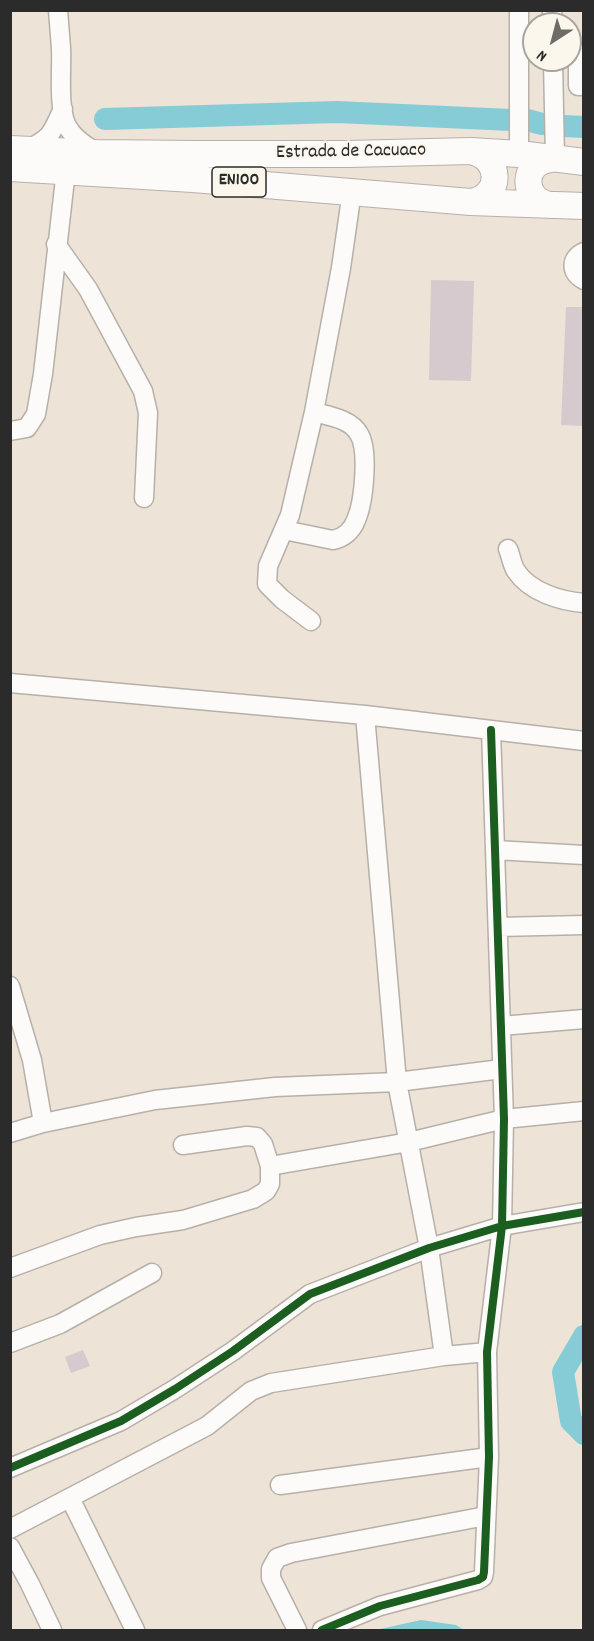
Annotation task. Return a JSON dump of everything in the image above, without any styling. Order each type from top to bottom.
[{"type":"highway","name":"Estrada de Cacuaco","points":[[15,163],[97,153],[348,154],[471,151],[519,154],[554,142],[584,162]]},
{"type":"highway","points":[[550,205],[536,200],[528,183],[534,166],[544,160],[554,142]]},
{"type":"highway","points":[[467,202],[483,198],[491,189],[494,181],[493,168],[489,161],[483,155],[471,151]]},
{"type":"highway","name":"EN100","points":[[15,163],[66,170],[352,191],[467,202],[584,206]]},
{"type":"street","points":[[58,10],[63,109],[66,123],[72,133],[97,153]]},
{"type":"street","points":[[519,10],[519,154]]},
{"type":"street","points":[[584,54],[578,54],[578,86],[584,86]]},
{"type":"street","points":[[554,72],[554,142]]},
{"type":"street","points":[[15,163],[50,136],[63,109]]},
{"type":"street","points":[[10,431],[27,428],[36,414],[43,374],[66,170]]},
{"type":"street","points":[[311,621],[282,599],[267,584],[268,566],[290,515],[315,412],[341,268],[352,191]]},
{"type":"street","points":[[56,244],[88,289],[143,391],[148,413],[144,498]]},
{"type":"street","points":[[584,252],[577,255],[573,264],[574,273],[584,280]]},
{"type":"street","points":[[284,530],[333,540],[346,534],[357,519],[364,487],[365,447],[359,432],[345,422],[315,412]]},
{"type":"street","points":[[508,549],[516,571],[533,587],[555,597],[584,603]]},
{"type":"street","points":[[10,683],[365,715],[584,741]]},
{"type":"street","points":[[365,715],[397,1082],[429,1248],[444,1356]]},
{"type":"street","points":[[322,1630],[380,1606],[483,1577],[489,1457],[487,1352],[502,1226],[504,1119],[491,730]]},
{"type":"street","points":[[495,850],[584,855]]},
{"type":"street","points":[[498,927],[584,925]]},
{"type":"street","points":[[10,986],[32,1060],[43,1124]]},
{"type":"street","points":[[501,1026],[584,1019]]},
{"type":"street","points":[[10,1133],[155,1100],[275,1087],[397,1082],[502,1069]]},
{"type":"street","points":[[270,1166],[409,1142],[504,1119],[584,1111]]},
{"type":"street","points":[[10,1268],[100,1235],[183,1220],[253,1199],[266,1191],[270,1184],[270,1166],[263,1144],[257,1137],[246,1136],[183,1145]]},
{"type":"street","points":[[10,1467],[130,1416],[233,1351],[310,1294],[429,1248],[502,1226],[584,1212]]},
{"type":"street","points":[[10,1343],[60,1324],[152,1273]]},
{"type":"street","points":[[10,1529],[207,1426],[251,1391],[271,1383],[444,1356],[487,1352]]},
{"type":"street","points":[[280,1485],[489,1457]]},
{"type":"street","points":[[70,1498],[135,1630]]},
{"type":"street","points":[[297,1630],[271,1578],[271,1569],[277,1558],[291,1553],[486,1516]]},
{"type":"street","points":[[10,1547],[52,1630]]},
{"type":"water","points":[[421,1620],[456,1625],[464,1630],[376,1630]]},
{"type":"building","points":[[431,280],[474,281],[471,381],[429,380]]},
{"type":"building","points":[[566,307],[584,307],[584,426],[561,425]]},
{"type":"building","points":[[83,1350],[90,1366],[71,1373],[65,1357]]},
{"type":"waterway","points":[[105,119],[337,112],[511,120]]},
{"type":"waterway","points":[[527,120],[542,124]]},
{"type":"waterway","points":[[564,126],[584,127]]},
{"type":"waterway","points":[[584,1336],[563,1372],[571,1421],[584,1434]]},
{"type":"cycle path","points":[[322,1630],[380,1606],[478,1580],[483,1577],[484,1572],[489,1457],[487,1352],[502,1226],[504,1119],[491,730]]},
{"type":"cycle path","points":[[10,1468],[121,1421],[233,1351],[310,1294],[429,1248],[502,1226],[584,1212]]}]
